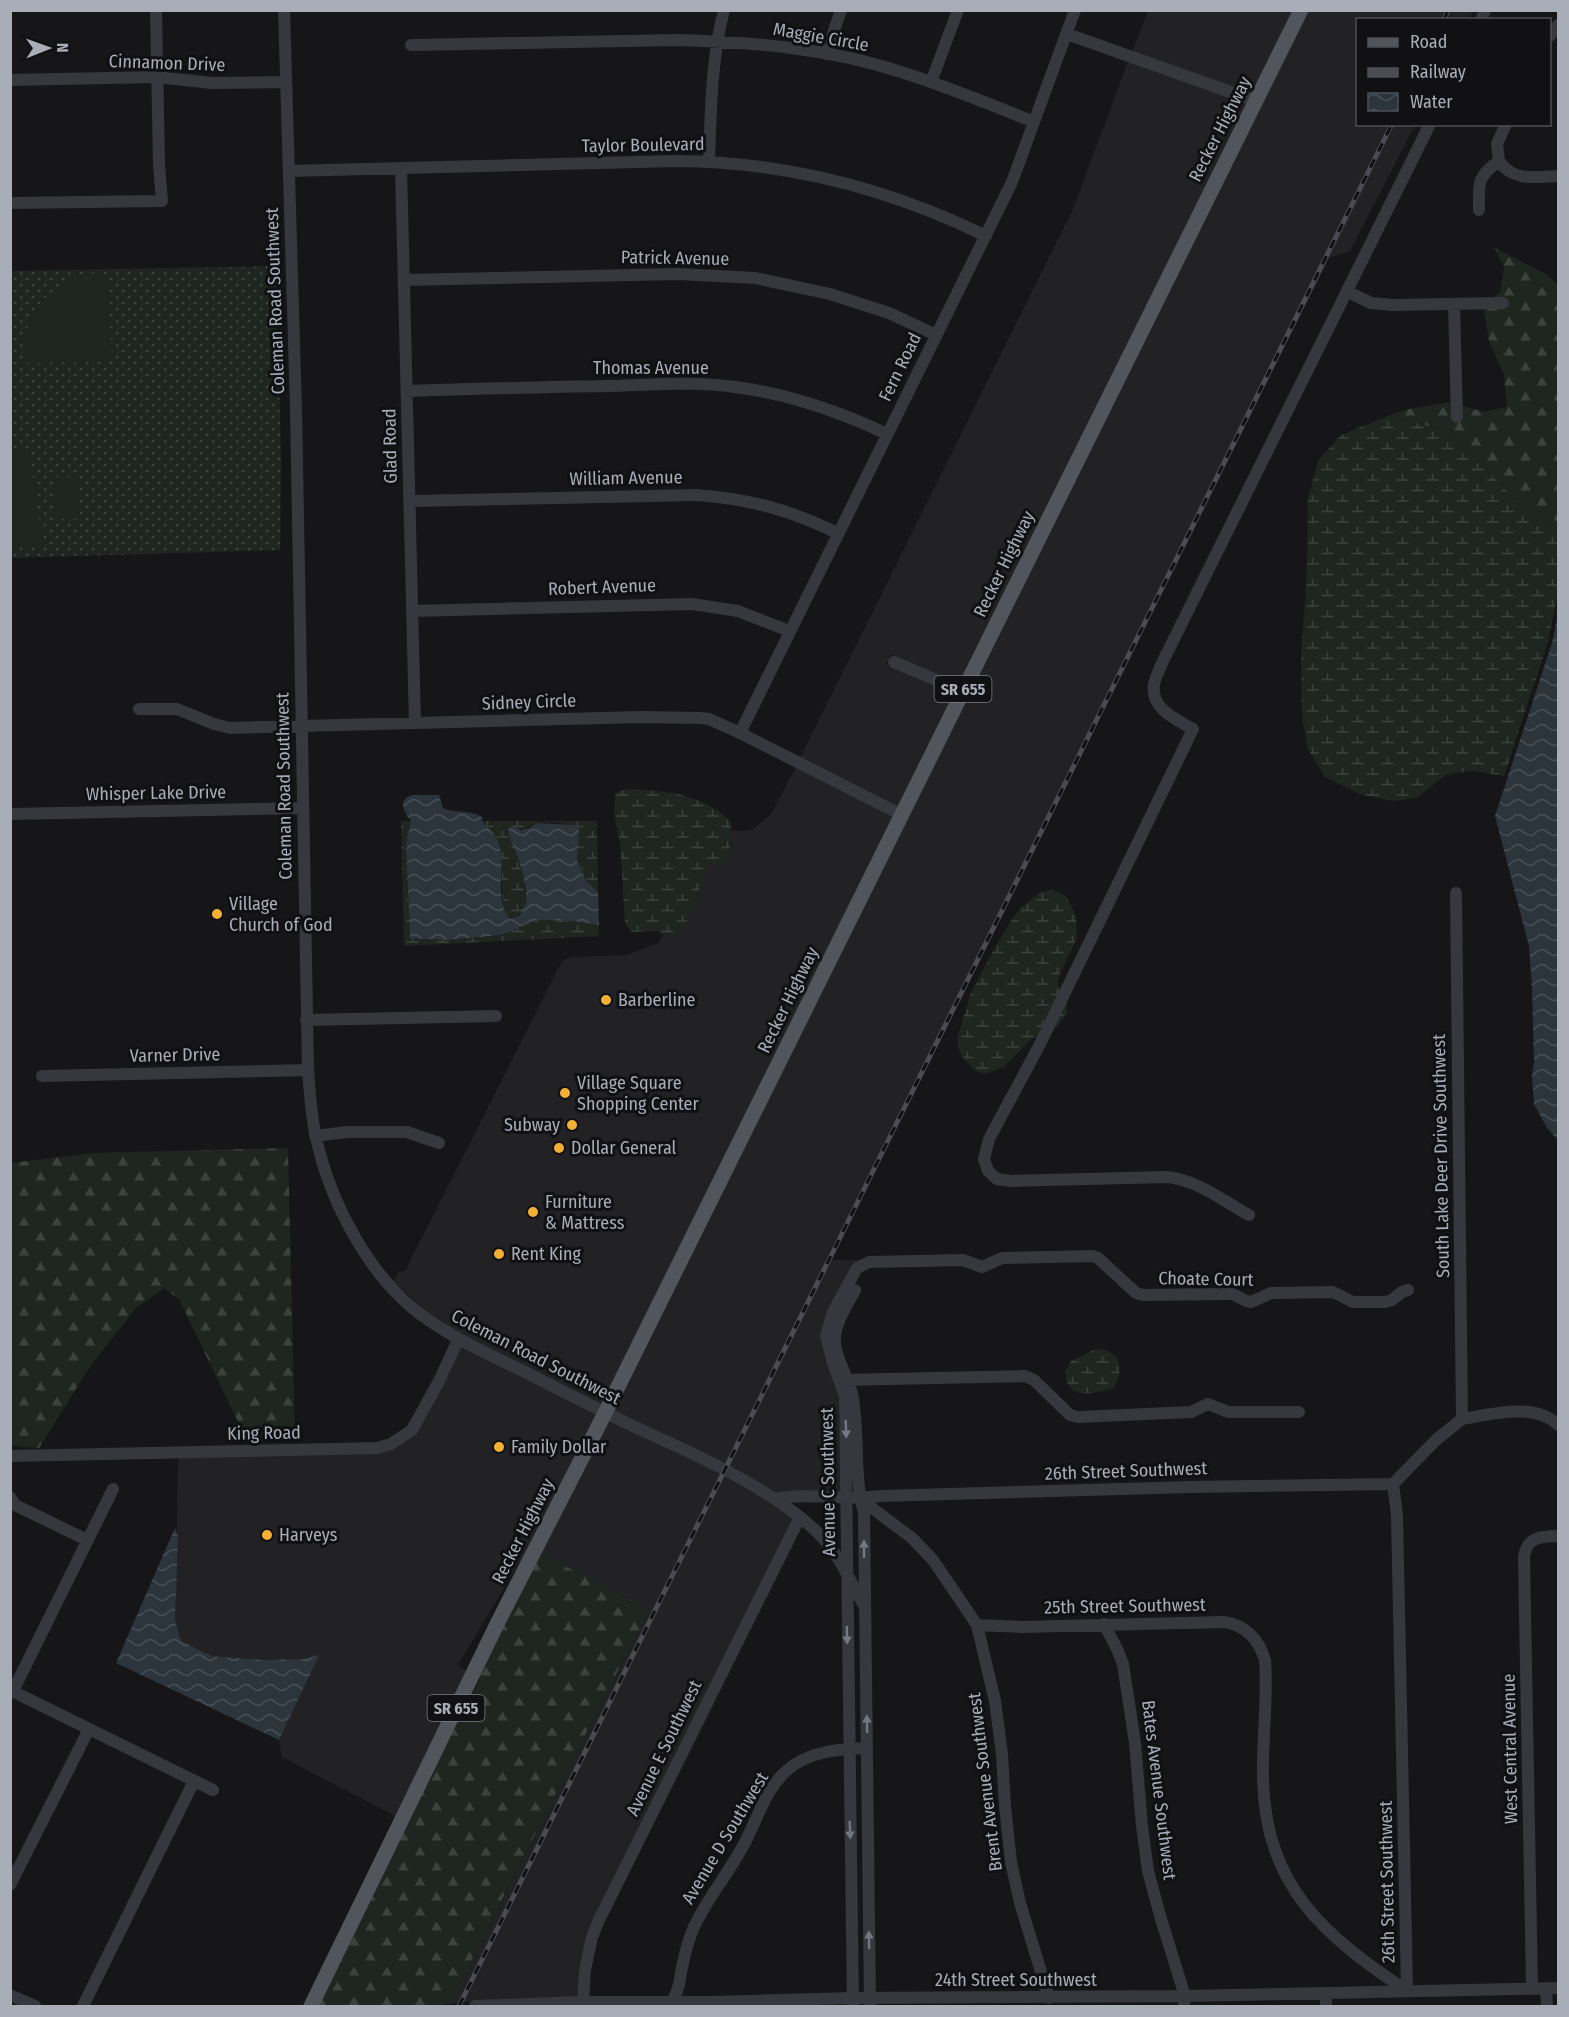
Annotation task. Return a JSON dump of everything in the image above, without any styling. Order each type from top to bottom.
[{"type":"main road","name":"Recker Highway","points":[[311,2007],[504,1610],[605,1413],[1301,10]]},
{"type":"street","points":[[10,203],[162,201],[156,10]]},
{"type":"street","name":"Coleman Road Southwest","points":[[284,10],[302,725],[306,1020],[308,1070],[315,1136],[325,1173],[356,1238],[377,1269],[411,1306],[458,1340],[605,1413],[690,1452],[775,1499],[818,1532],[832,1549],[865,1607]]},
{"type":"street","points":[[709,162],[712,74],[716,41],[724,10]]},
{"type":"street","points":[[826,54],[841,10]]},
{"type":"street","points":[[932,82],[957,10]]},
{"type":"street","name":"Fern Road","points":[[740,733],[1012,182],[1075,10]]},
{"type":"street","points":[[1066,33],[1256,101]]},
{"type":"street","name":"Maggie Circle","points":[[411,45],[675,40],[782,47],[826,54],[900,71],[1034,122]]},
{"type":"street","name":"Cinnamon Drive","points":[[10,80],[157,77],[211,83],[286,82]]},
{"type":"street","points":[[1248,1215],[1197,1185],[1182,1179],[1167,1177],[1011,1181],[997,1179],[988,1171],[984,1159],[989,1139],[1038,1048],[1193,729],[1162,711],[1155,698],[1154,685],[1163,661],[1429,126]]},
{"type":"street","points":[[1505,126],[1497,144],[1499,161],[1507,171],[1520,177],[1558,176]]},
{"type":"street","points":[[1479,210],[1481,178],[1485,171],[1499,161]]},
{"type":"street","name":"Taylor Boulevard","points":[[289,171],[709,162],[761,166],[843,182],[909,202],[986,236]]},
{"type":"street","name":"Glad Road","points":[[401,168],[415,723]]},
{"type":"street","name":"Patrick Avenue","points":[[404,280],[678,274],[755,278],[830,294],[882,311],[936,335]]},
{"type":"street","points":[[1348,292],[1371,303],[1392,305],[1503,303]]},
{"type":"street","points":[[1454,304],[1457,417]]},
{"type":"street","name":"Thomas Avenue","points":[[407,390],[666,384],[734,387],[778,394],[815,404],[887,434]]},
{"type":"street","name":"William Avenue","points":[[410,501],[697,495],[768,505],[803,517],[837,533]]},
{"type":"street","name":"Robert Avenue","points":[[412,610],[692,604],[738,611],[789,632]]},
{"type":"street","points":[[894,662],[962,691]]},
{"type":"street","name":"Sidney Circle","points":[[139,709],[177,709],[223,727],[687,716],[709,719],[902,815]]},
{"type":"street","name":"Whisper Lake Drive","points":[[10,814],[303,808]]},
{"type":"street","name":"South Lake Deer Drive Southwest","points":[[1456,893],[1462,1419]]},
{"type":"street","points":[[306,1020],[496,1016]]},
{"type":"street","name":"Varner Drive","points":[[42,1076],[308,1070]]},
{"type":"street","points":[[315,1136],[347,1132],[407,1132],[439,1143]]},
{"type":"street","name":"Choate Court","points":[[869,1262],[963,1260],[982,1267],[1002,1258],[1092,1256],[1098,1258],[1136,1293],[1151,1295],[1233,1294],[1251,1302],[1271,1293],[1333,1292],[1353,1302],[1385,1302],[1408,1290]]},
{"type":"street","name":"Avenue C Southwest","points":[[853,2002],[845,1397],[835,1335],[869,1262]]},
{"type":"street","name":"King Road","points":[[10,1456],[376,1448],[391,1444],[412,1430],[458,1340]]},
{"type":"street","points":[[843,1380],[1025,1376],[1034,1380],[1070,1415],[1078,1417],[1191,1412],[1208,1404],[1228,1412],[1299,1412]]},
{"type":"street","name":"Avenue C Southwest","points":[[843,1380],[856,1416],[860,1498],[864,1513],[870,2003]]},
{"type":"street","points":[[1393,1484],[1436,1440],[1462,1419],[1497,1413],[1527,1413],[1551,1418],[1558,1425]]},
{"type":"street","name":"26th Street Southwest","points":[[860,1498],[1180,1487],[1393,1484],[1397,1515],[1407,1991]]},
{"type":"street","points":[[113,1489],[12,1690],[213,1790]]},
{"type":"street","points":[[775,1499],[789,1496],[860,1498]]},
{"type":"street","points":[[10,1497],[15,1504],[87,1540]]},
{"type":"street","name":"Brent Avenue Southwest","points":[[860,1498],[912,1538],[933,1560],[977,1625],[995,1701],[1011,1862],[1020,1903],[1049,1998]]},
{"type":"street","name":"Avenue E Southwest","points":[[584,2002],[585,1970],[592,1937],[599,1920],[800,1516]]},
{"type":"street","name":"West Central Avenue","points":[[1532,1988],[1524,1558],[1528,1544],[1538,1537],[1558,1536]]},
{"type":"street","name":"25th Street Southwest","points":[[977,1625],[1021,1627],[1224,1622],[1246,1630],[1254,1637],[1265,1660],[1263,1779],[1267,1817],[1274,1847],[1283,1869],[1310,1912],[1333,1937],[1375,1970]]},
{"type":"street","name":"Bates Avenue Southwest","points":[[1104,1624],[1118,1649],[1123,1664],[1132,1713],[1148,1871],[1184,2001]]},
{"type":"street","points":[[10,1885],[89,1729]]},
{"type":"street","name":"Avenue D Southwest","points":[[672,2004],[693,1929],[712,1894],[739,1854],[776,1784],[786,1772],[801,1761],[832,1750],[867,1748]]},
{"type":"street","points":[[83,2007],[194,1781]]},
{"type":"street","points":[[1369,1992],[1374,1985],[1375,1970],[1407,1991]]},
{"type":"street","points":[[1547,2007],[1552,1988]]},
{"type":"street","name":"24th Street Southwest","points":[[475,2007],[584,2002],[870,2003],[1049,1998],[1079,2002],[1184,2001],[1326,1993],[1552,1988]]},
{"type":"street","points":[[1326,1993],[1326,2007]]},
{"type":"street","points":[[10,1995],[35,2007]]},
{"type":"shaded area","points":[[1148,11],[1295,11],[1253,95],[1132,52]]},
{"type":"shaded area","points":[[1308,11],[1473,11],[1470,18],[1356,18],[1356,126],[1414,126],[1350,251],[1329,258],[825,1260],[863,1260],[852,1266],[833,1382],[839,1398],[841,1493],[776,1494],[612,1410]]},
{"type":"shaded area","points":[[1128,61],[1248,104],[960,685],[891,655],[886,664],[955,694],[899,808],[800,758],[1073,209]]},
{"type":"shaded area","points":[[796,767],[895,817],[602,1405],[466,1338],[429,1314],[394,1282],[399,1271],[403,1272],[406,1269],[562,961],[572,957],[627,955],[658,943],[663,934],[675,934],[695,898],[710,863],[715,865],[730,849],[732,830],[752,830],[771,814]]},
{"type":"shaded area","points":[[461,1347],[598,1415],[528,1548],[458,1665],[468,1672],[397,1817],[282,1757],[279,1740],[318,1655],[302,1659],[263,1660],[212,1656],[180,1641],[175,1620],[178,1458],[393,1448]]},
{"type":"shaded area","points":[[607,1419],[687,1456],[770,1502],[770,1505],[773,1504],[793,1518],[587,1935],[579,1970],[578,1997],[503,1999],[449,2004],[649,1609],[539,1553]]},
{"type":"green space","points":[[1495,248],[1548,275],[1558,286],[1558,532],[1535,519],[1448,431],[1388,416],[1404,410],[1449,402],[1484,412],[1507,407],[1504,375],[1489,341],[1484,311],[1500,292],[1504,268]]},
{"type":"green space","points":[[276,266],[281,459],[280,550],[11,558],[10,271]]},
{"type":"green space","points":[[88,273],[107,274],[112,355],[105,362],[24,363],[25,337],[29,323],[40,303],[57,288]]},
{"type":"green space","points":[[1388,416],[1448,431],[1535,519],[1558,532],[1558,593],[1548,642],[1504,776],[1475,771],[1447,774],[1416,798],[1394,801],[1362,795],[1325,777],[1307,747],[1302,715],[1301,659],[1307,569],[1308,498],[1318,461],[1341,435]]},
{"type":"green space","points":[[25,447],[29,452],[43,544],[17,548],[11,546],[11,451]]},
{"type":"green space","points":[[55,477],[79,477],[80,519],[55,519]]},
{"type":"green space","points":[[630,789],[665,792],[690,798],[714,808],[730,822],[730,848],[726,857],[720,866],[710,863],[687,921],[675,934],[663,934],[657,931],[630,932],[625,922],[620,843],[614,814],[615,794]]},
{"type":"green space","points":[[401,821],[411,821],[406,844],[410,938],[444,940],[493,936],[508,933],[535,920],[572,921],[599,925],[599,936],[404,946]]},
{"type":"green space","points":[[482,821],[597,821],[598,892],[589,884],[580,868],[576,855],[576,825],[545,822],[524,829],[515,827],[507,831],[515,848],[524,881],[526,903],[520,916],[510,919],[505,913],[503,904],[501,866],[495,836]]},
{"type":"green space","points":[[1052,890],[1066,896],[1076,916],[1077,938],[1059,976],[1058,984],[1067,1003],[1067,1013],[1058,1026],[1030,1040],[1004,1067],[984,1074],[976,1071],[959,1051],[957,1038],[971,992],[1002,935],[1020,908],[1040,892]]},
{"type":"green space","points":[[288,1148],[295,1439],[250,1442],[236,1418],[179,1299],[164,1288],[136,1308],[89,1368],[39,1448],[11,1446],[11,1163],[93,1153]]},
{"type":"green space","points":[[1096,1349],[1110,1352],[1118,1361],[1119,1374],[1114,1388],[1090,1393],[1076,1392],[1070,1388],[1065,1372],[1071,1361]]},
{"type":"green space","points":[[539,1553],[649,1609],[449,2004],[317,2006],[480,1679],[477,1677]]},
{"type":"water","points":[[1558,613],[1558,1140],[1547,1128],[1534,1104],[1529,946],[1495,816],[1552,643]]},
{"type":"water","points":[[413,795],[439,795],[443,808],[474,813],[483,818],[482,821],[494,834],[499,845],[502,900],[510,919],[520,916],[526,897],[525,883],[509,836],[509,827],[521,830],[537,823],[576,825],[579,828],[577,860],[586,881],[598,892],[599,925],[572,921],[535,920],[508,933],[493,936],[444,940],[410,938],[406,844],[411,821],[403,802]]},
{"type":"water","points":[[175,1528],[178,1537],[175,1620],[181,1641],[212,1656],[263,1660],[302,1659],[319,1655],[279,1740],[116,1663]]},
{"type":"railway","points":[[1445,18],[1448,10]]},
{"type":"railway","points":[[459,2006],[1391,126]]},
{"type":"place","name":"Village Church of God","points":[[217,914]]},
{"type":"place","name":"Barberline","points":[[606,1000]]},
{"type":"place","name":"Village Square Shopping Center","points":[[565,1093]]},
{"type":"place","name":"Subway","points":[[572,1125]]},
{"type":"place","name":"Dollar General","points":[[559,1148]]},
{"type":"place","name":"Furniture & Mattress","points":[[533,1212]]},
{"type":"place","name":"Rent King","points":[[499,1254]]},
{"type":"place","name":"Family Dollar","points":[[499,1447]]},
{"type":"place","name":"Harveys","points":[[267,1535]]}]
